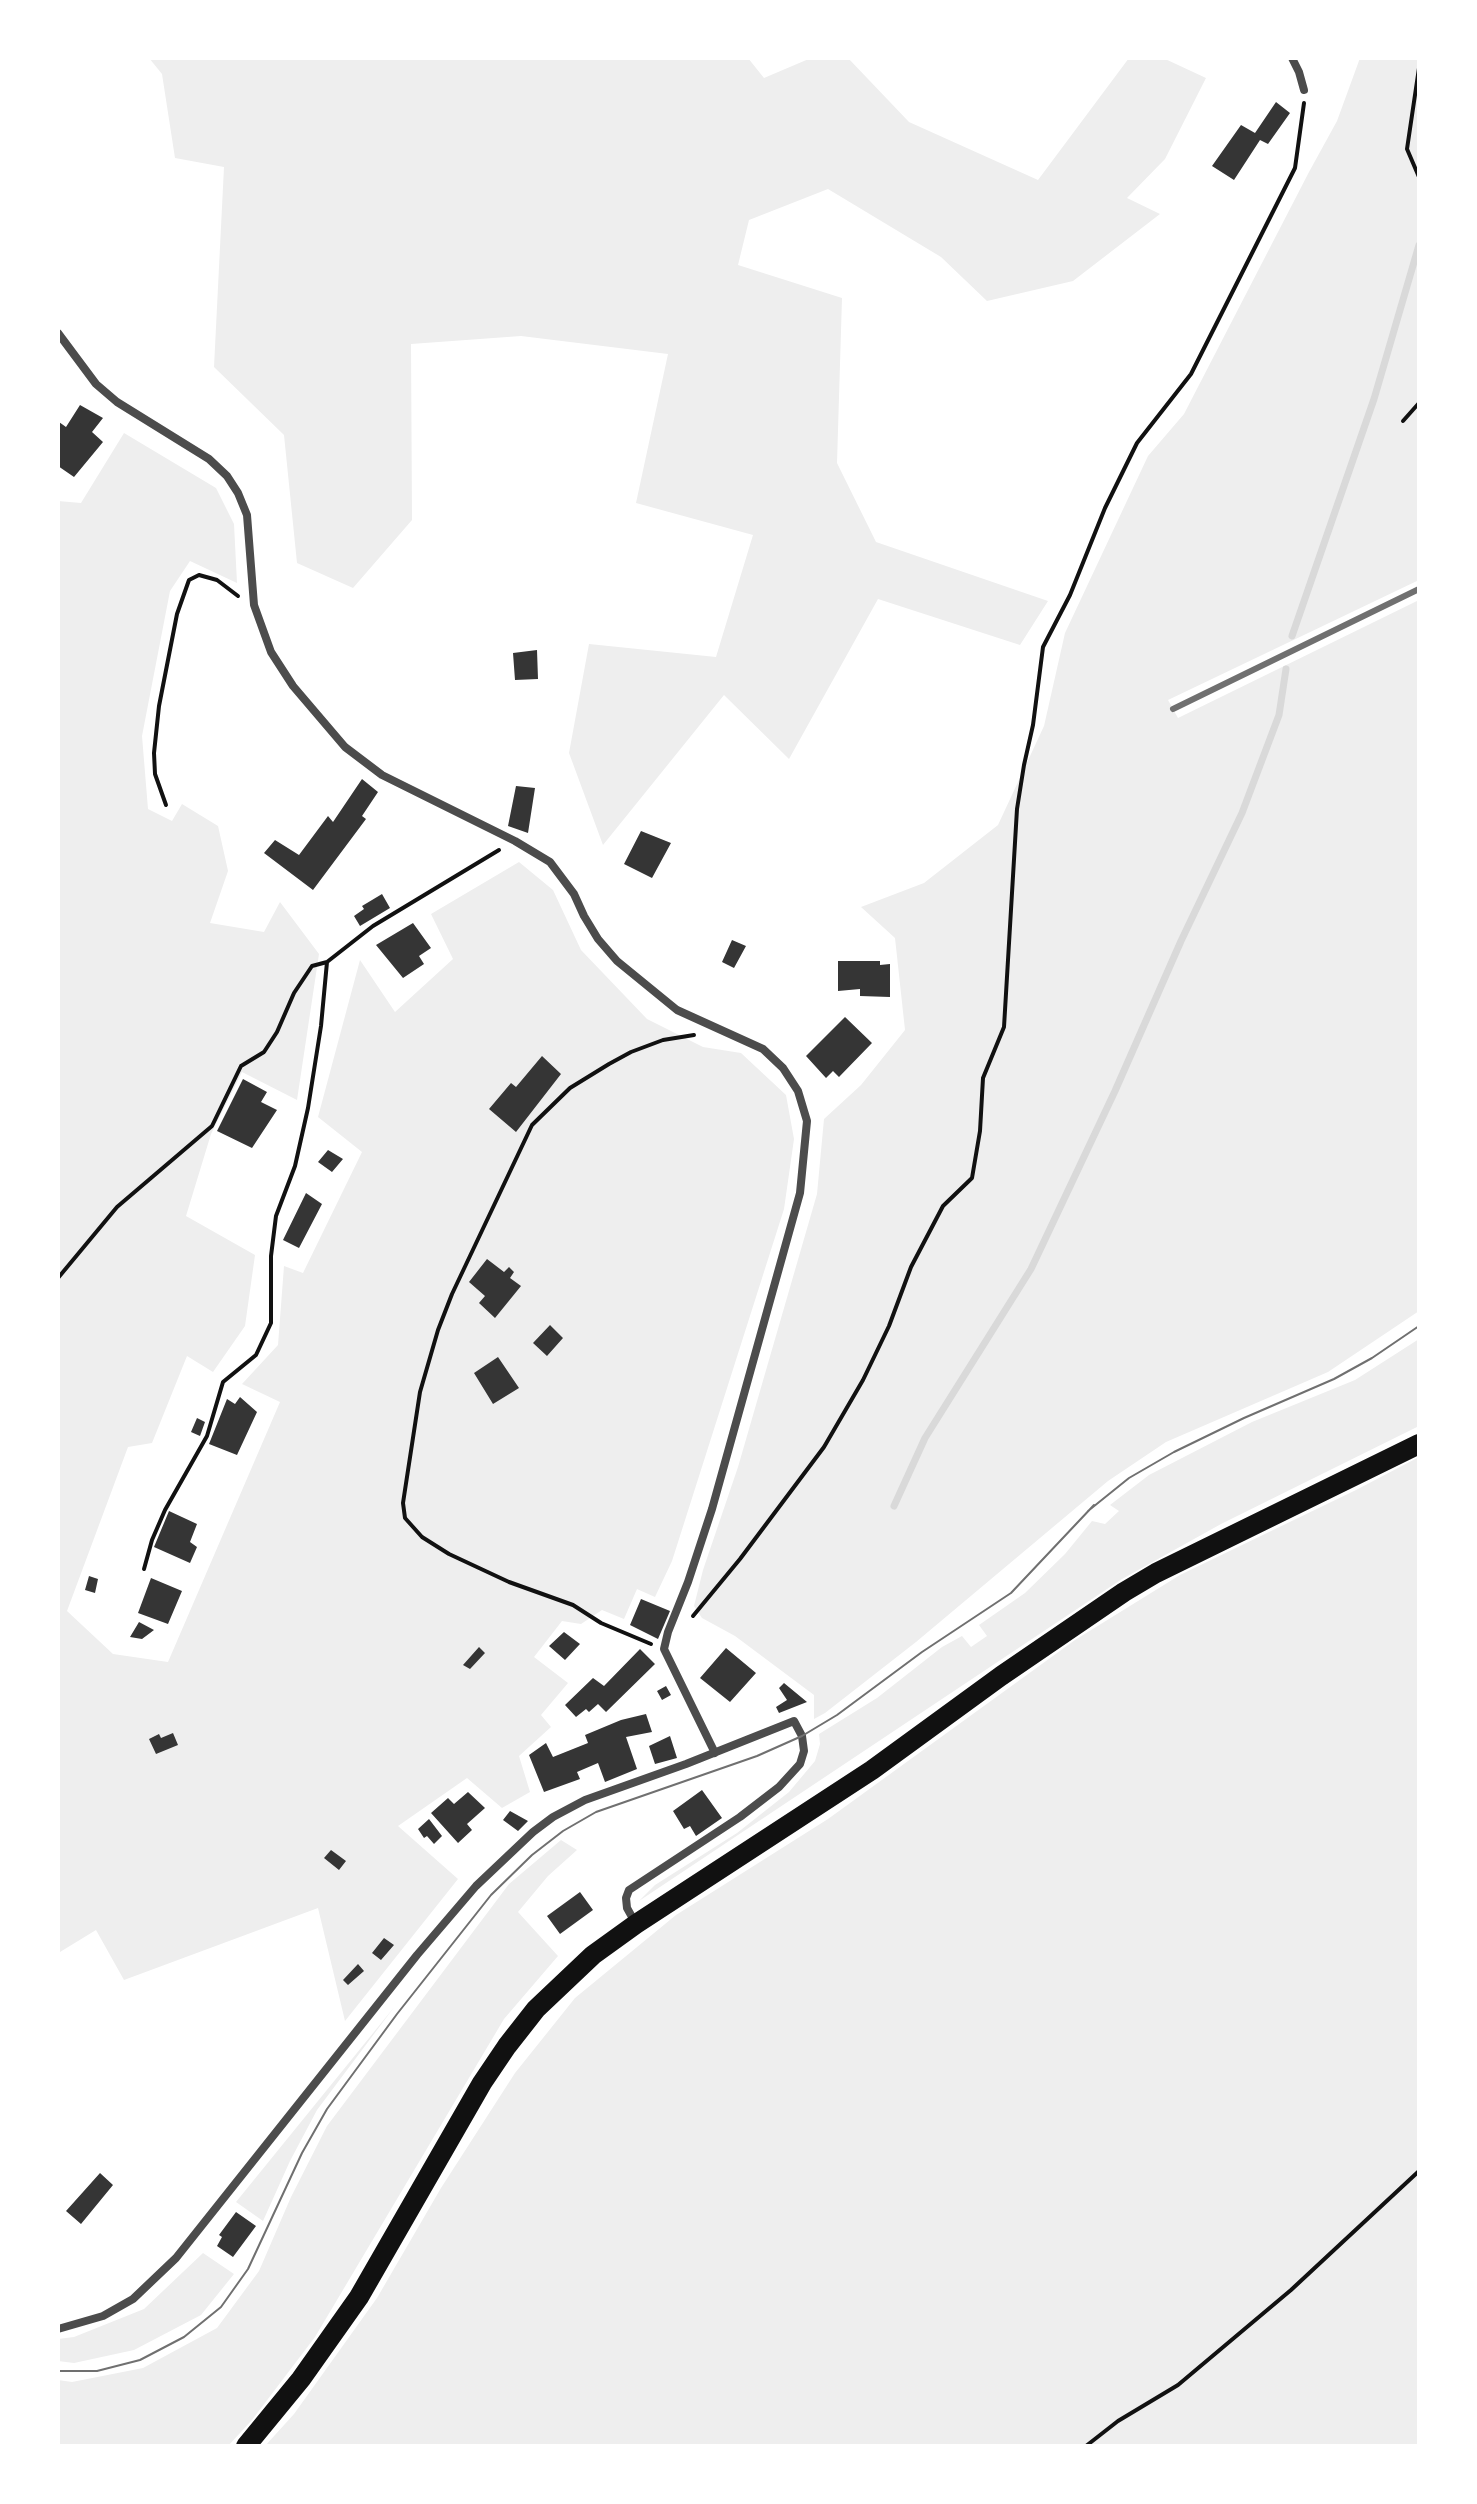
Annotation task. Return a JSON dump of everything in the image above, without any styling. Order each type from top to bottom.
[{"type":"main road","points":[[246,2446],[301,2379],[359,2297],[482,2083],[507,2046],[536,2009],[593,1955],[781,1832],[1001,1676],[1146,1579],[1419,1444]]},
{"type":"street","points":[[1292,58],[1304,90]]},
{"type":"street","points":[[58,333],[96,384],[117,402],[209,459],[227,476],[247,515],[254,605],[261,628],[281,669],[345,747],[382,775],[515,841],[550,862],[574,894],[598,939],[617,961],[677,1010],[763,1049],[783,1068],[798,1091],[807,1121],[800,1193],[712,1509],[664,1649],[715,1753]]},
{"type":"street","points":[[58,2329],[103,2316],[133,2299],[176,2258],[417,1955],[476,1886],[513,1849],[553,1817],[585,1800],[794,1721],[802,1736],[804,1751],[800,1764],[769,1794],[711,1838],[629,1890],[627,1908],[636,1924]]},
{"type":"path","points":[[1419,68],[1408,125],[1407,149],[1419,177]]},
{"type":"path","points":[[691,1618],[740,1559],[824,1447],[863,1380],[889,1326],[911,1267],[943,1206],[972,1178],[980,1131],[983,1078],[1004,1027],[1017,809],[1033,725],[1043,647],[1070,595],[1105,508],[1137,443],[1191,374],[1295,168],[1304,113],[1304,90]]},
{"type":"path","points":[[1403,421],[1419,403]]},
{"type":"path","points":[[166,805],[155,774],[154,753],[159,706],[177,614],[189,580],[199,575],[209,576],[254,605]]},
{"type":"path","points":[[58,1278],[117,1207],[212,1126],[241,1066],[264,1052],[277,1032],[294,993],[312,966],[327,962],[373,926],[515,841]]},
{"type":"path","points":[[144,1569],[165,1510],[207,1436],[223,1382],[256,1355],[271,1323],[271,1256],[276,1216],[295,1166],[308,1108],[327,962]]},
{"type":"path","points":[[664,1649],[601,1623],[573,1605],[509,1582],[449,1554],[422,1537],[405,1518],[403,1503],[420,1392],[438,1330],[532,1125],[570,1088],[631,1052],[663,1040],[719,1030]]},
{"type":"path","points":[[1086,2446],[1118,2421],[1178,2385],[1291,2290],[1419,2171]]},
{"type":"shaded area","points":[[149,58],[748,58],[764,78],[811,58],[848,58],[909,122],[1038,180],[1129,58],[1163,58],[1206,78],[1165,159],[1127,198],[1160,214],[1073,281],[987,301],[941,257],[828,189],[749,220],[738,265],[842,298],[837,463],[876,542],[1048,601],[1020,645],[878,599],[789,759],[724,695],[603,845],[569,753],[589,644],[716,657],[753,535],[636,503],[668,354],[521,336],[411,344],[412,520],[353,588],[297,563],[284,435],[214,367],[224,167],[175,158],[162,74]]},
{"type":"shaded area","points":[[1360,58],[1419,58],[1419,580],[1168,700],[1178,718],[1419,600],[1419,1311],[1328,1372],[1166,1442],[1108,1481],[916,1642],[814,1719],[814,1695],[735,1636],[702,1618],[694,1606],[817,1194],[824,1119],[861,1085],[905,1030],[895,938],[861,907],[924,883],[998,825],[1044,726],[1065,633],[1148,456],[1184,414],[1337,121]]},
{"type":"shaded area","points":[[124,433],[216,488],[234,524],[237,583],[190,561],[170,591],[142,736],[148,809],[172,821],[182,804],[218,826],[228,871],[210,923],[264,932],[280,902],[319,954],[297,1100],[242,1072],[211,1134],[186,1216],[255,1255],[245,1326],[213,1372],[187,1356],[152,1443],[128,1447],[67,1611],[113,1654],[168,1662],[280,1402],[242,1384],[278,1345],[284,1266],[303,1273],[362,1152],[318,1117],[360,960],[395,1012],[453,959],[431,914],[519,862],[553,890],[581,950],[647,1019],[703,1047],[741,1053],[786,1095],[794,1139],[784,1209],[672,1561],[655,1597],[637,1589],[624,1619],[602,1610],[581,1624],[562,1621],[534,1657],[568,1683],[541,1715],[551,1727],[519,1756],[530,1792],[502,1808],[467,1778],[398,1826],[458,1879],[345,2021],[318,1908],[124,1980],[96,1930],[58,1956],[58,501],[81,503]]},
{"type":"shaded area","points":[[1419,1339],[1419,1426],[1221,1524],[1122,1579],[639,1901],[655,1885],[737,1833],[789,1792],[815,1761],[820,1744],[819,1734],[877,1698],[942,1647],[962,1636],[971,1647],[987,1636],[979,1625],[1025,1593],[1065,1554],[1092,1521],[1105,1524],[1119,1511],[1110,1505],[1149,1475],[1252,1422],[1355,1380]]},
{"type":"shaded area","points":[[1419,1457],[1419,2446],[265,2446],[294,2414],[377,2298],[441,2188],[515,2073],[575,1998],[676,1915],[828,1819],[1075,1640],[1180,1575]]},
{"type":"shaded area","points":[[561,1840],[577,1850],[548,1876],[518,1912],[558,1956],[504,2019],[315,2337],[252,2420],[228,2446],[58,2446],[58,2380],[72,2382],[143,2368],[217,2328],[259,2271],[291,2197],[327,2126],[509,1884]]},
{"type":"shaded area","points":[[395,2006],[317,2110],[263,2221],[236,2202]]},
{"type":"shaded area","points":[[203,2253],[234,2274],[201,2315],[134,2350],[74,2363],[58,2361],[58,2339],[74,2337],[144,2309]]},
{"type":"building","points":[[1276,102],[1290,113],[1268,144],[1260,140],[1234,180],[1212,166],[1241,125],[1255,133]]},
{"type":"building","points":[[80,405],[103,418],[92,432],[103,442],[74,477],[58,466],[58,424],[66,427]]},
{"type":"building","points":[[537,650],[538,679],[515,680],[513,653]]},
{"type":"building","points":[[362,779],[378,792],[362,816],[366,819],[313,890],[264,853],[275,840],[299,855],[328,816],[333,822]]},
{"type":"building","points":[[516,786],[535,788],[528,833],[508,826]]},
{"type":"building","points":[[641,831],[671,843],[652,878],[624,864]]},
{"type":"building","points":[[382,894],[390,908],[360,926],[354,916],[364,909],[362,906]]},
{"type":"building","points":[[413,923],[431,948],[419,956],[424,964],[403,978],[376,945]]},
{"type":"building","points":[[732,940],[746,946],[734,968],[722,962]]},
{"type":"building","points":[[838,961],[880,961],[880,965],[890,964],[890,997],[860,996],[860,989],[838,991]]},
{"type":"building","points":[[845,1017],[872,1043],[839,1077],[833,1071],[826,1078],[806,1056]]},
{"type":"building","points":[[542,1056],[561,1074],[516,1132],[489,1109],[511,1083],[516,1087]]},
{"type":"building","points":[[243,1079],[267,1092],[261,1102],[277,1110],[252,1148],[217,1131]]},
{"type":"building","points":[[328,1150],[343,1159],[332,1172],[318,1162]]},
{"type":"building","points":[[306,1193],[322,1204],[299,1248],[283,1240]]},
{"type":"building","points":[[487,1259],[504,1272],[509,1267],[514,1272],[510,1278],[521,1286],[495,1318],[479,1303],[485,1296],[469,1282]]},
{"type":"building","points":[[550,1325],[563,1338],[547,1356],[533,1343]]},
{"type":"building","points":[[498,1357],[519,1388],[493,1404],[474,1373]]},
{"type":"building","points":[[240,1397],[257,1412],[237,1455],[209,1444],[227,1399],[235,1404]]},
{"type":"building","points":[[197,1418],[205,1422],[200,1436],[191,1432]]},
{"type":"building","points":[[169,1511],[197,1524],[190,1542],[197,1547],[190,1563],[154,1547]]},
{"type":"building","points":[[89,1576],[98,1579],[95,1593],[85,1590]]},
{"type":"building","points":[[151,1578],[182,1591],[168,1624],[138,1613]]},
{"type":"building","points":[[641,1599],[670,1611],[658,1639],[630,1625]]},
{"type":"building","points":[[139,1622],[154,1630],[142,1639],[130,1637]]},
{"type":"building","points":[[564,1632],[580,1644],[565,1660],[549,1646]]},
{"type":"building","points":[[479,1647],[485,1653],[470,1669],[463,1665]]},
{"type":"building","points":[[726,1648],[756,1673],[730,1702],[700,1678]]},
{"type":"building","points":[[640,1649],[655,1664],[606,1712],[598,1704],[576,1717],[565,1705],[593,1678],[604,1686]]},
{"type":"building","points":[[784,1683],[807,1702],[779,1713],[776,1707],[787,1700],[779,1688]]},
{"type":"building","points":[[666,1686],[671,1695],[662,1700],[657,1691]]},
{"type":"building","points":[[646,1714],[652,1732],[626,1737],[637,1769],[605,1782],[598,1763],[577,1772],[580,1779],[544,1792],[529,1755],[546,1743],[553,1757],[588,1743],[585,1735],[621,1720]]},
{"type":"building","points":[[173,1733],[178,1745],[156,1754],[149,1739],[159,1734],[161,1738]]},
{"type":"building","points":[[670,1736],[677,1758],[655,1764],[649,1746]]},
{"type":"building","points":[[702,1790],[722,1818],[696,1836],[690,1826],[684,1829],[673,1811]]},
{"type":"building","points":[[468,1792],[485,1808],[467,1824],[472,1830],[458,1843],[431,1813],[448,1798],[454,1804]]},
{"type":"building","points":[[510,1811],[528,1821],[518,1831],[503,1820]]},
{"type":"building","points":[[429,1819],[442,1836],[434,1844],[427,1836],[424,1838],[418,1829]]},
{"type":"building","points":[[331,1850],[346,1861],[339,1870],[324,1858]]},
{"type":"building","points":[[580,1892],[593,1910],[560,1934],[547,1916]]},
{"type":"building","points":[[384,1938],[394,1945],[381,1960],[372,1953]]},
{"type":"building","points":[[358,1964],[364,1971],[348,1985],[343,1980]]},
{"type":"building","points":[[100,2173],[113,2185],[81,2224],[66,2211]]},
{"type":"building","points":[[236,2212],[256,2226],[233,2257],[217,2246],[222,2237],[219,2235]]},
{"type":"waterway","points":[[1292,636],[1374,399],[1419,245]]},
{"type":"waterway","points":[[894,1506],[925,1438],[1031,1269],[1115,1091],[1242,813],[1279,715],[1286,669]]},
{"type":"tram line","points":[[1088,1511],[1129,1478],[1174,1452],[1334,1379],[1419,1326]]},
{"type":"tram line","points":[[58,2371],[97,2371],[140,2360],[184,2337],[221,2307],[248,2269],[302,2153],[327,2109],[491,1895],[532,1855],[563,1831],[596,1812],[757,1756],[802,1736],[837,1715],[922,1652],[1011,1593],[1094,1505]]},
{"type":"railway","points":[[1173,709],[1419,589]]}]
